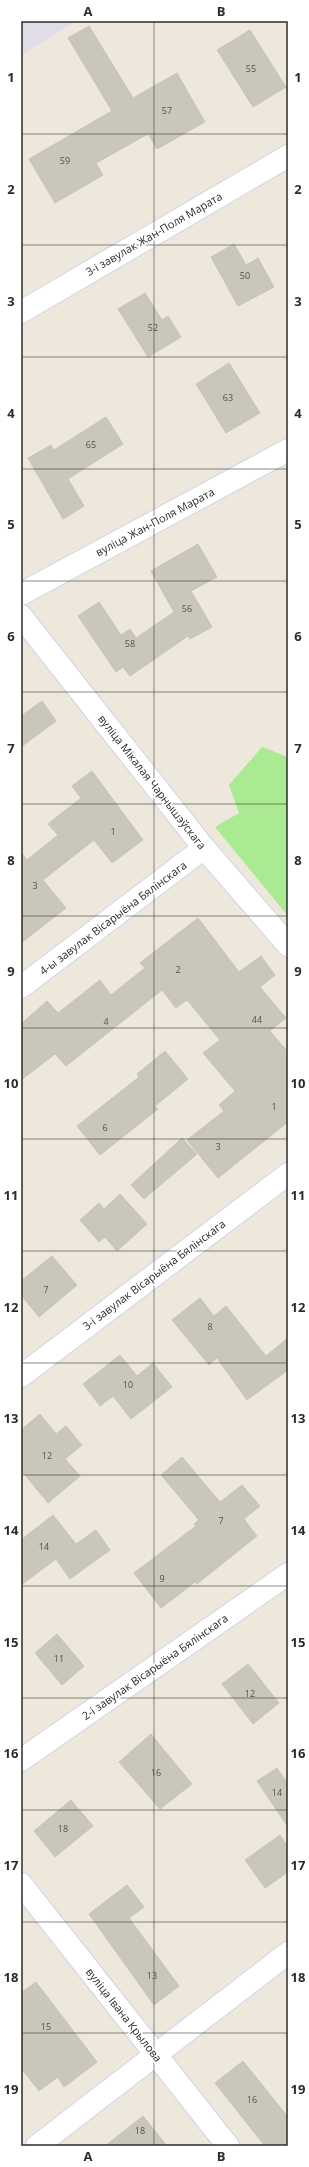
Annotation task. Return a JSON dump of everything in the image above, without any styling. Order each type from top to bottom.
[{"type":"street","name":"3-і завулак Жан-Поля Марата","points":[[21,312],[288,156]]},
{"type":"street","name":"вуліца Жан-Поля Марата","points":[[21,594],[288,450]]},
{"type":"street","name":"вуліца Мікалая Чарнышэўскага","points":[[21,616],[204,848],[288,945]]},
{"type":"street","name":"4-ы завулак Вісарыёна Бялінскага","points":[[21,987],[204,848]]},
{"type":"street","name":"3-і завулак Вісарыёна Бялінскага","points":[[21,1376],[288,1174]]},
{"type":"street","name":"2-і завулак Вісарыёна Бялінскага","points":[[21,1760],[288,1574]]},
{"type":"street","name":"вуліца Івана Крылова","points":[[21,1884],[228,2146]]},
{"type":"street","points":[[37,2146],[288,1954]]},
{"type":"shaded area","points":[[21,21],[77,21],[21,55]]},
{"type":"green space","points":[[262,747],[288,757],[288,916],[215,827],[239,813],[229,785]]},
{"type":"building","points":[[89,26],[133,98],[177,73],[205,122],[157,149],[148,134],[96,163],[103,175],[55,203],[29,159],[112,111],[68,38]]},
{"type":"building","points":[[250,30],[286,87],[253,107],[217,50]]},
{"type":"building","points":[[234,244],[246,265],[258,258],[274,287],[238,306],[211,257]]},
{"type":"building","points":[[145,293],[162,320],[168,316],[181,337],[148,357],[118,309]]},
{"type":"building","points":[[229,363],[260,413],[226,433],[196,384]]},
{"type":"building","points":[[106,417],[123,444],[68,479],[84,506],[63,519],[28,458],[51,445],[54,450]]},
{"type":"building","points":[[198,544],[217,577],[191,591],[212,627],[190,639],[188,636],[130,676],[123,667],[116,672],[78,616],[99,602],[121,635],[130,629],[136,638],[174,612],[151,571]]},
{"type":"building","points":[[42,701],[56,721],[21,747],[21,716]]},
{"type":"building","points":[[92,771],[143,840],[112,863],[94,840],[43,880],[66,908],[21,943],[21,852],[27,860],[58,835],[48,824],[81,798],[72,786]]},
{"type":"building","points":[[198,918],[239,972],[261,956],[275,975],[260,987],[286,1018],[270,1031],[288,1052],[288,1122],[218,1178],[187,1140],[224,1111],[219,1105],[235,1091],[203,1053],[220,1040],[187,1000],[176,1008],[162,990],[66,1066],[55,1054],[21,1080],[21,1024],[47,1001],[58,1013],[100,980],[111,995],[145,968],[140,963]]},
{"type":"building","points":[[165,1051],[188,1079],[155,1106],[158,1109],[100,1155],[77,1126],[139,1077],[137,1074]]},
{"type":"building","points":[[182,1138],[197,1154],[144,1199],[131,1185]]},
{"type":"building","points":[[120,1194],[147,1224],[117,1251],[105,1237],[99,1242],[80,1220],[99,1203],[104,1209]]},
{"type":"building","points":[[52,1256],[77,1285],[39,1317],[21,1295],[21,1281]]},
{"type":"building","points":[[200,1298],[214,1316],[226,1306],[266,1356],[288,1338],[288,1370],[247,1400],[217,1358],[209,1365],[172,1320]]},
{"type":"building","points":[[120,1355],[137,1376],[153,1363],[172,1387],[131,1419],[113,1396],[100,1406],[83,1384]]},
{"type":"building","points":[[40,1414],[56,1434],[66,1426],[82,1445],[65,1459],[80,1476],[48,1503],[21,1470],[21,1430]]},
{"type":"building","points":[[182,1457],[220,1502],[242,1485],[260,1506],[244,1519],[257,1536],[197,1584],[195,1582],[161,1608],[134,1573],[196,1526],[194,1524],[199,1520],[161,1475]]},
{"type":"building","points":[[53,1515],[76,1544],[96,1530],[110,1550],[70,1579],[56,1559],[21,1585],[21,1540]]},
{"type":"building","points":[[57,1634],[84,1666],[62,1685],[35,1653]]},
{"type":"building","points":[[248,1664],[279,1703],[253,1724],[222,1684]]},
{"type":"building","points":[[151,1734],[192,1784],[160,1809],[119,1762]]},
{"type":"building","points":[[277,1768],[288,1784],[288,1827],[257,1781]]},
{"type":"building","points":[[71,1800],[93,1826],[55,1857],[34,1831]]},
{"type":"building","points":[[280,1835],[288,1847],[288,1872],[265,1888],[245,1860]]},
{"type":"building","points":[[127,1885],[144,1907],[129,1918],[179,1986],[154,2005],[89,1914]]},
{"type":"building","points":[[36,1982],[97,2062],[64,2087],[58,2077],[39,2091],[21,2068],[21,1993]]},
{"type":"building","points":[[243,2061],[288,2117],[288,2146],[265,2146],[215,2083]]},
{"type":"building","points":[[143,2116],[167,2146],[105,2146]]}]
